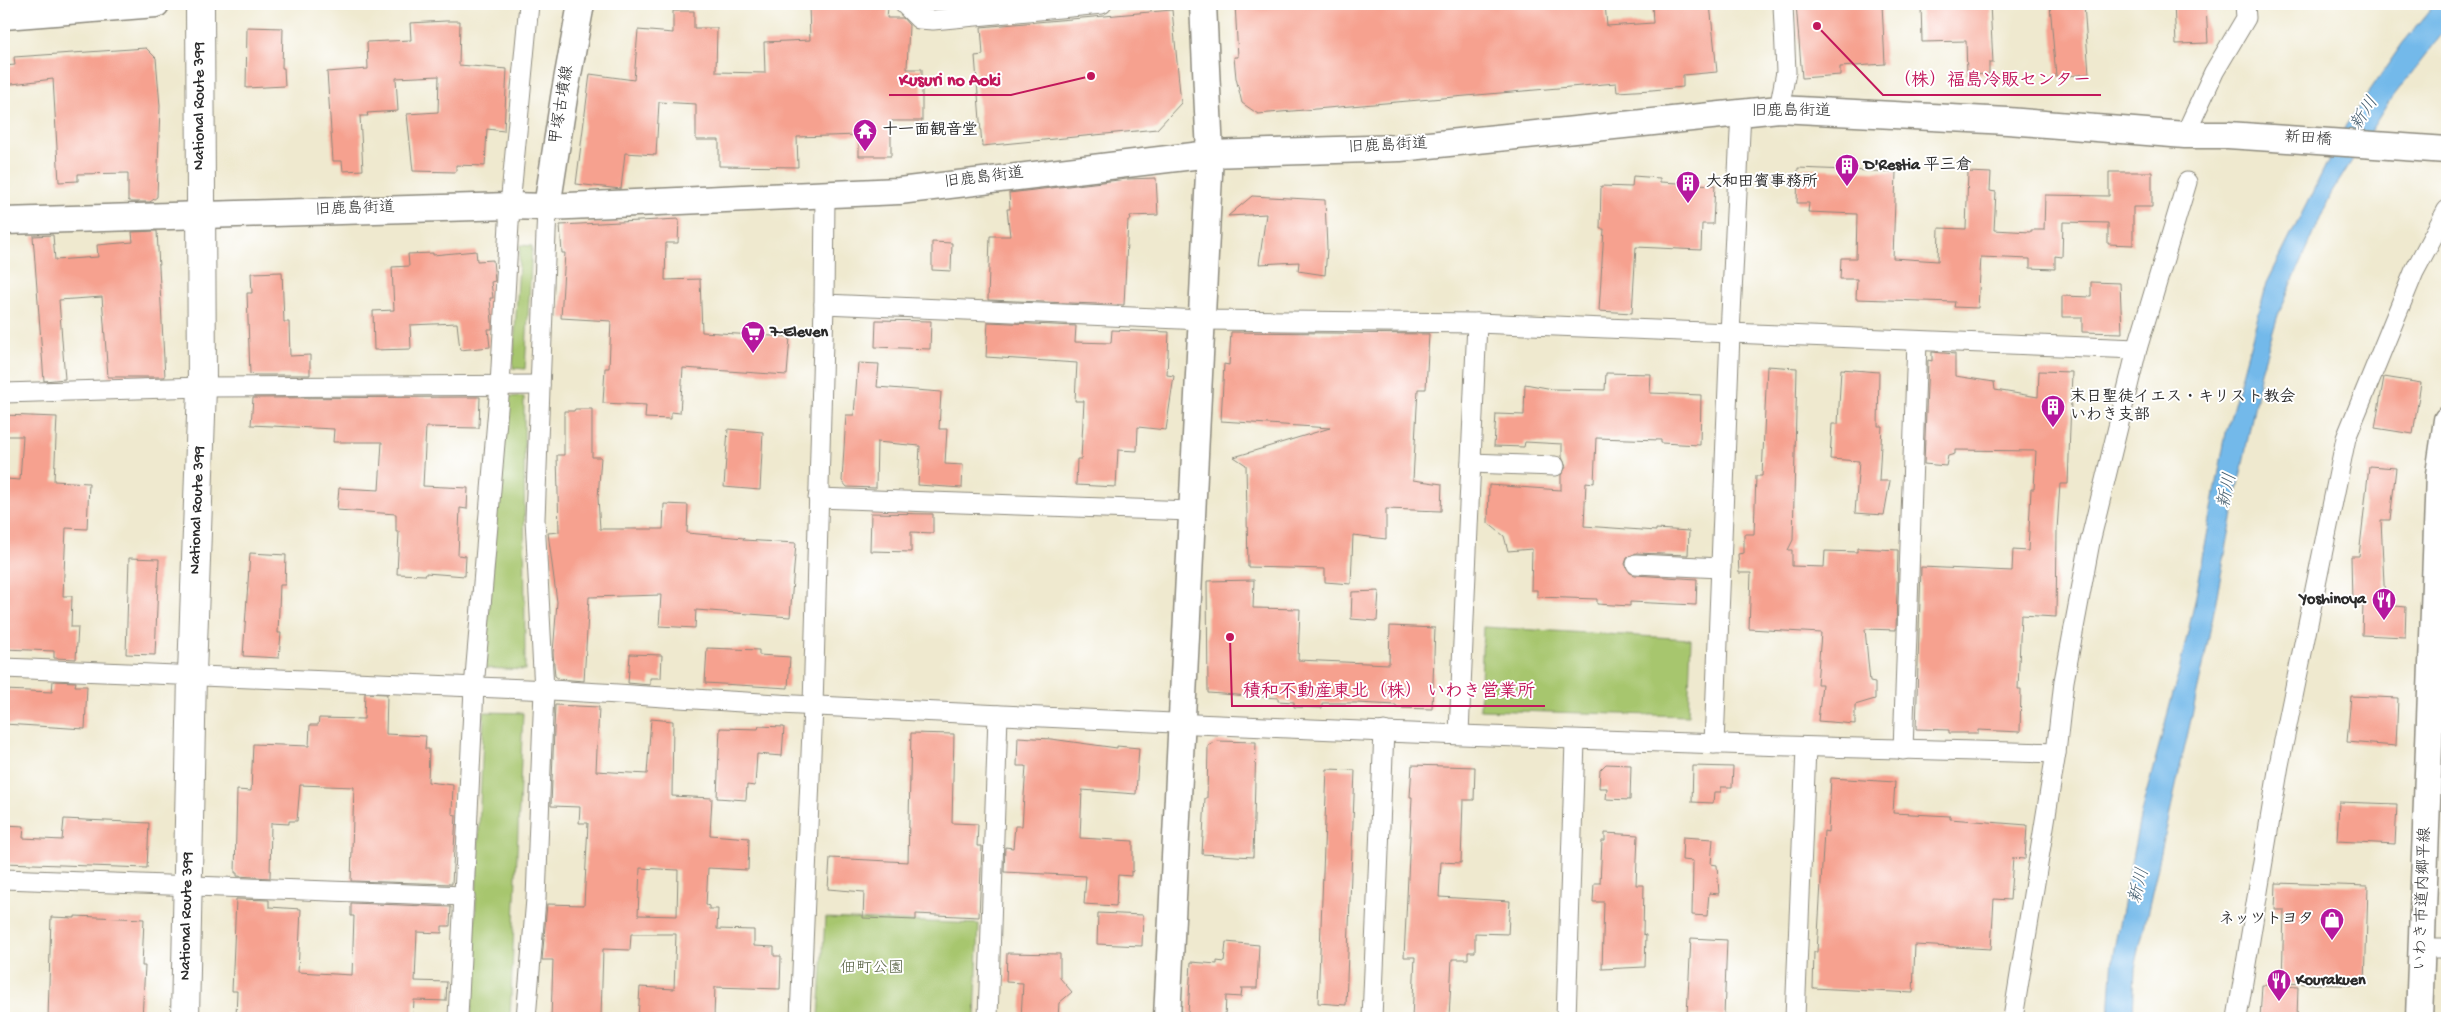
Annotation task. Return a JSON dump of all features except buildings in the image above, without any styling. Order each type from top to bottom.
[{"type":"highway","name":"National Route 399","points":[[185,1018],[192,674],[202,387],[200,4]]},
{"type":"street","points":[[4,16],[156,4]]},
{"type":"street","points":[[458,1018],[474,688],[500,386],[510,206],[529,4]]},
{"type":"street","name":"甲塚古墳線","points":[[547,206],[581,4]]},
{"type":"street","points":[[904,4],[919,19],[933,20],[1102,4]]},
{"type":"street","points":[[1167,1018],[1210,154],[1203,4]]},
{"type":"street","points":[[1780,109],[1786,72],[1782,4]]},
{"type":"street","points":[[2185,135],[2214,72],[2246,18],[2245,4]]},
{"type":"street","name":"旧鹿島街道","points":[[4,221],[200,214],[547,206],[825,196],[899,191],[1210,154],[1400,148],[1671,122],[1741,112],[1780,109],[2008,121],[2185,135],[2228,135]]},
{"type":"street","points":[[1714,744],[1730,334],[1741,112]]},
{"type":"street","name":"新田橋","points":[[2228,135],[2447,150]]},
{"type":"street","points":[[2013,1018],[2056,753],[2064,681],[2090,542],[2136,348],[2187,182]]},
{"type":"street","points":[[800,1018],[813,706],[824,304],[825,196]]},
{"type":"street","points":[[526,1018],[536,899],[544,690],[535,519],[547,206]]},
{"type":"street","points":[[2237,1018],[2279,766],[2346,438],[2414,272],[2447,210]]},
{"type":"street","points":[[824,304],[1202,320],[1477,324],[2136,348]]},
{"type":"street","points":[[1460,733],[1477,324]]},
{"type":"street","points":[[1903,750],[1917,341]]},
{"type":"street","points":[[4,394],[202,387],[540,385]]},
{"type":"street","name":"いわき市道内郷平線","points":[[2419,1018],[2442,546],[2439,474],[2447,420]]},
{"type":"street","points":[[1471,463],[1555,466]]},
{"type":"street","points":[[818,498],[1191,511]]},
{"type":"street","points":[[1636,564],[1721,568]]},
{"type":"street","points":[[4,668],[192,674],[544,690],[813,706],[1182,724],[1460,733],[1575,741],[2056,753]]},
{"type":"street","points":[[988,1018],[998,715]]},
{"type":"street","points":[[1372,1018],[1384,731]]},
{"type":"street","points":[[1566,1018],[1575,741]]},
{"type":"street","points":[[1795,1018],[1806,748]]},
{"type":"street","points":[[4,879],[465,896]]},
{"type":"street","points":[[2422,948],[2447,948]]},
{"type":"green space","points":[[520,245],[532,246],[525,369],[513,368]]},
{"type":"green space","points":[[505,396],[524,397],[525,670],[484,668]]},
{"type":"green space","points":[[1483,627],[1691,639],[1688,716],[1480,710]]},
{"type":"green space","points":[[484,712],[523,713],[510,1018],[471,1018]]},
{"type":"green space","name":"佃町公園","points":[[825,918],[979,924],[975,1018],[819,1018]]},
{"type":"water","name":"新川","points":[[2435,4],[2447,4],[2447,28],[2388,103],[2331,194],[2278,315],[2261,372],[2203,666],[2135,968],[2133,1018],[2109,1018],[2113,954],[2141,813],[2178,675],[2195,601],[2226,433],[2267,283],[2346,125],[2402,44]]},
{"type":"place","name":"（株）福島冷販センター","points":[[1817,26]]},
{"type":"place","name":"Kusuri no Aoki","points":[[1091,76]]},
{"type":"place","name":"十一面観音堂","points":[[865,152]]},
{"type":"place","name":"D'Restia 平三倉","points":[[1847,187]]},
{"type":"place","name":"大和田賓事務所","points":[[1688,204]]},
{"type":"place","name":"7-Eleven","points":[[753,354]]},
{"type":"place","name":"末日聖徒イエス・キリスト教会 いわき支部","points":[[2053,428]]},
{"type":"place","name":"Yoshinoya","points":[[2384,621]]},
{"type":"place","name":"積和不動産東北（株） いわき営業所","points":[[1230,637]]},
{"type":"place","name":"ネッツトヨタ","points":[[2332,941]]},
{"type":"place","name":"Kourakuen","points":[[2279,1002]]}]
